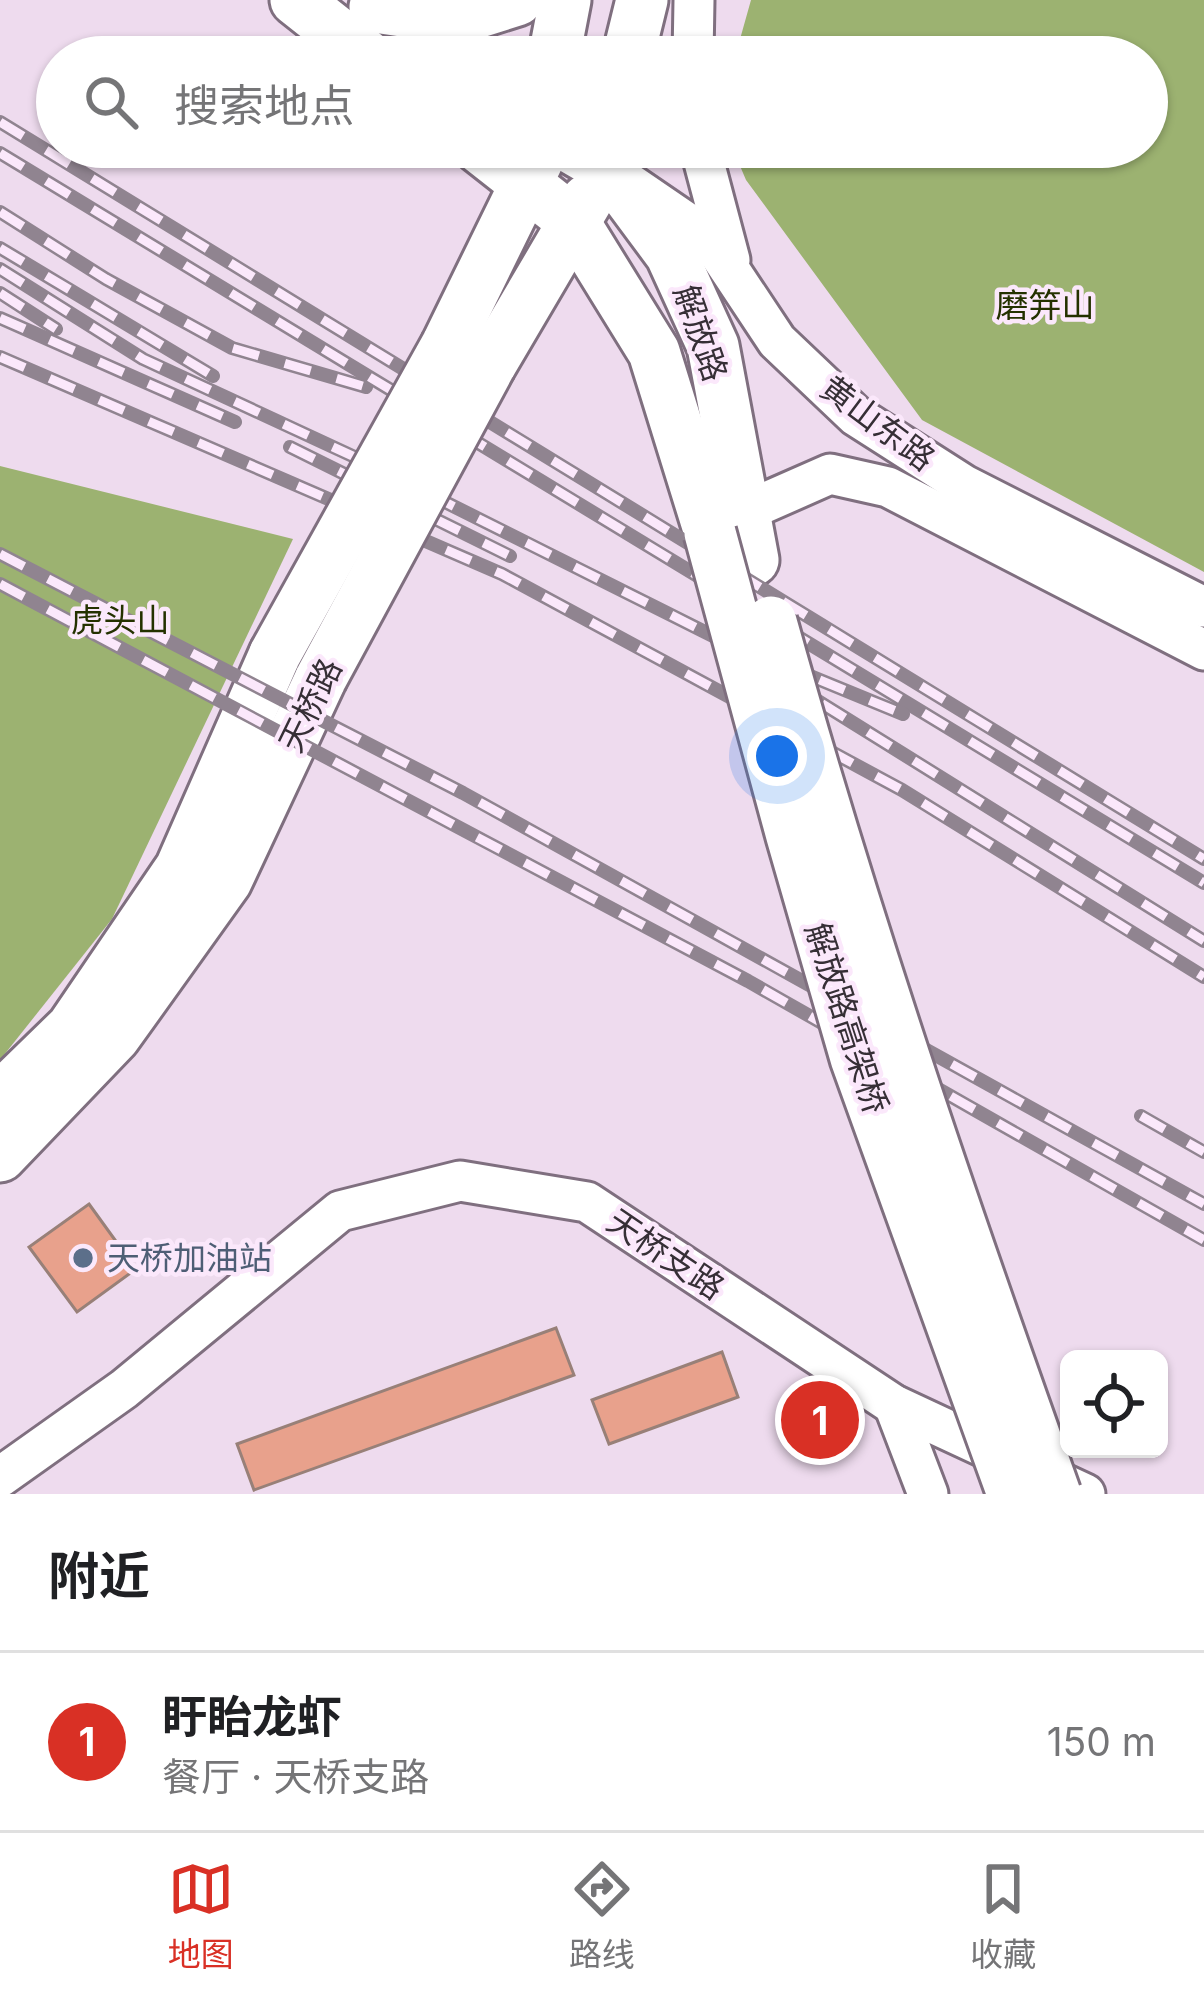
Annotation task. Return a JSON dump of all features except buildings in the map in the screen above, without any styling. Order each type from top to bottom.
[{"type":"main road","points":[[296,0],[369,21],[399,36]]},
{"type":"main road","points":[[369,21],[457,20],[517,0]]},
{"type":"main road","points":[[558,36],[566,0]]},
{"type":"main road","points":[[633,36],[642,0]]},
{"type":"main road","name":"天桥路","points":[[0,1156],[115,1036],[226,880],[469,355],[534,168]]},
{"type":"main road","name":"解放路","points":[[536,168],[654,352],[737,535]]},
{"type":"main road","name":"天桥路","points":[[0,1098],[72,1028],[181,868],[275,654],[469,355],[573,220],[592,168]]},
{"type":"main road","name":"解放路","points":[[607,168],[671,254],[713,346],[737,535]]},
{"type":"main road","name":"解放路高架桥","points":[[737,535],[856,1058],[1013,1494]]},
{"type":"main road","name":"解放路高架桥","points":[[737,535],[874,973],[1055,1494]]},
{"type":"street","points":[[693,36],[694,0]]},
{"type":"street","name":"黄山东路","points":[[616,168],[708,237],[777,341],[856,416],[964,485],[1204,607]]},
{"type":"street","points":[[705,168],[734,277]]},
{"type":"street","name":"黄山东路","points":[[737,535],[830,474],[889,487],[1204,650]]},
{"type":"street","name":"天桥支路","points":[[0,1477],[124,1389],[340,1211],[460,1181],[587,1202],[894,1405],[1085,1494]]},
{"type":"street","points":[[894,1405],[928,1494]]},
{"type":"green space","name":"磨笄山","points":[[751,0],[1204,0],[1204,572],[922,420],[741,168],[1168,168],[1168,36],[741,36]]},
{"type":"green space","name":"虎头山","points":[[0,466],[293,539],[112,919],[0,1060]]},
{"type":"railway","points":[[0,122],[36,144]]},
{"type":"railway","points":[[0,153],[1204,883]]},
{"type":"railway","points":[[75,168],[1204,859]]},
{"type":"railway","points":[[0,212],[106,279],[232,348],[366,387]]},
{"type":"railway","points":[[0,248],[213,376]]},
{"type":"railway","points":[[0,269],[143,359],[359,459],[715,637],[903,714]]},
{"type":"railway","points":[[0,293],[56,329]]},
{"type":"railway","points":[[0,318],[235,422]]},
{"type":"railway","points":[[0,357],[502,574],[902,790],[1204,977]]},
{"type":"railway","points":[[290,447],[510,556]]},
{"type":"railway","points":[[0,554],[463,793],[1204,1204]]},
{"type":"railway","points":[[0,584],[748,981],[1204,1240]]},
{"type":"railway","points":[[776,675],[1204,941]]},
{"type":"railway","points":[[1141,1116],[1204,1152]]},
{"type":"place","name":"天桥加油站","points":[[83,1258]]},
{"type":"place","name":"盱眙龙虾","points":[[820,1420]]}]
